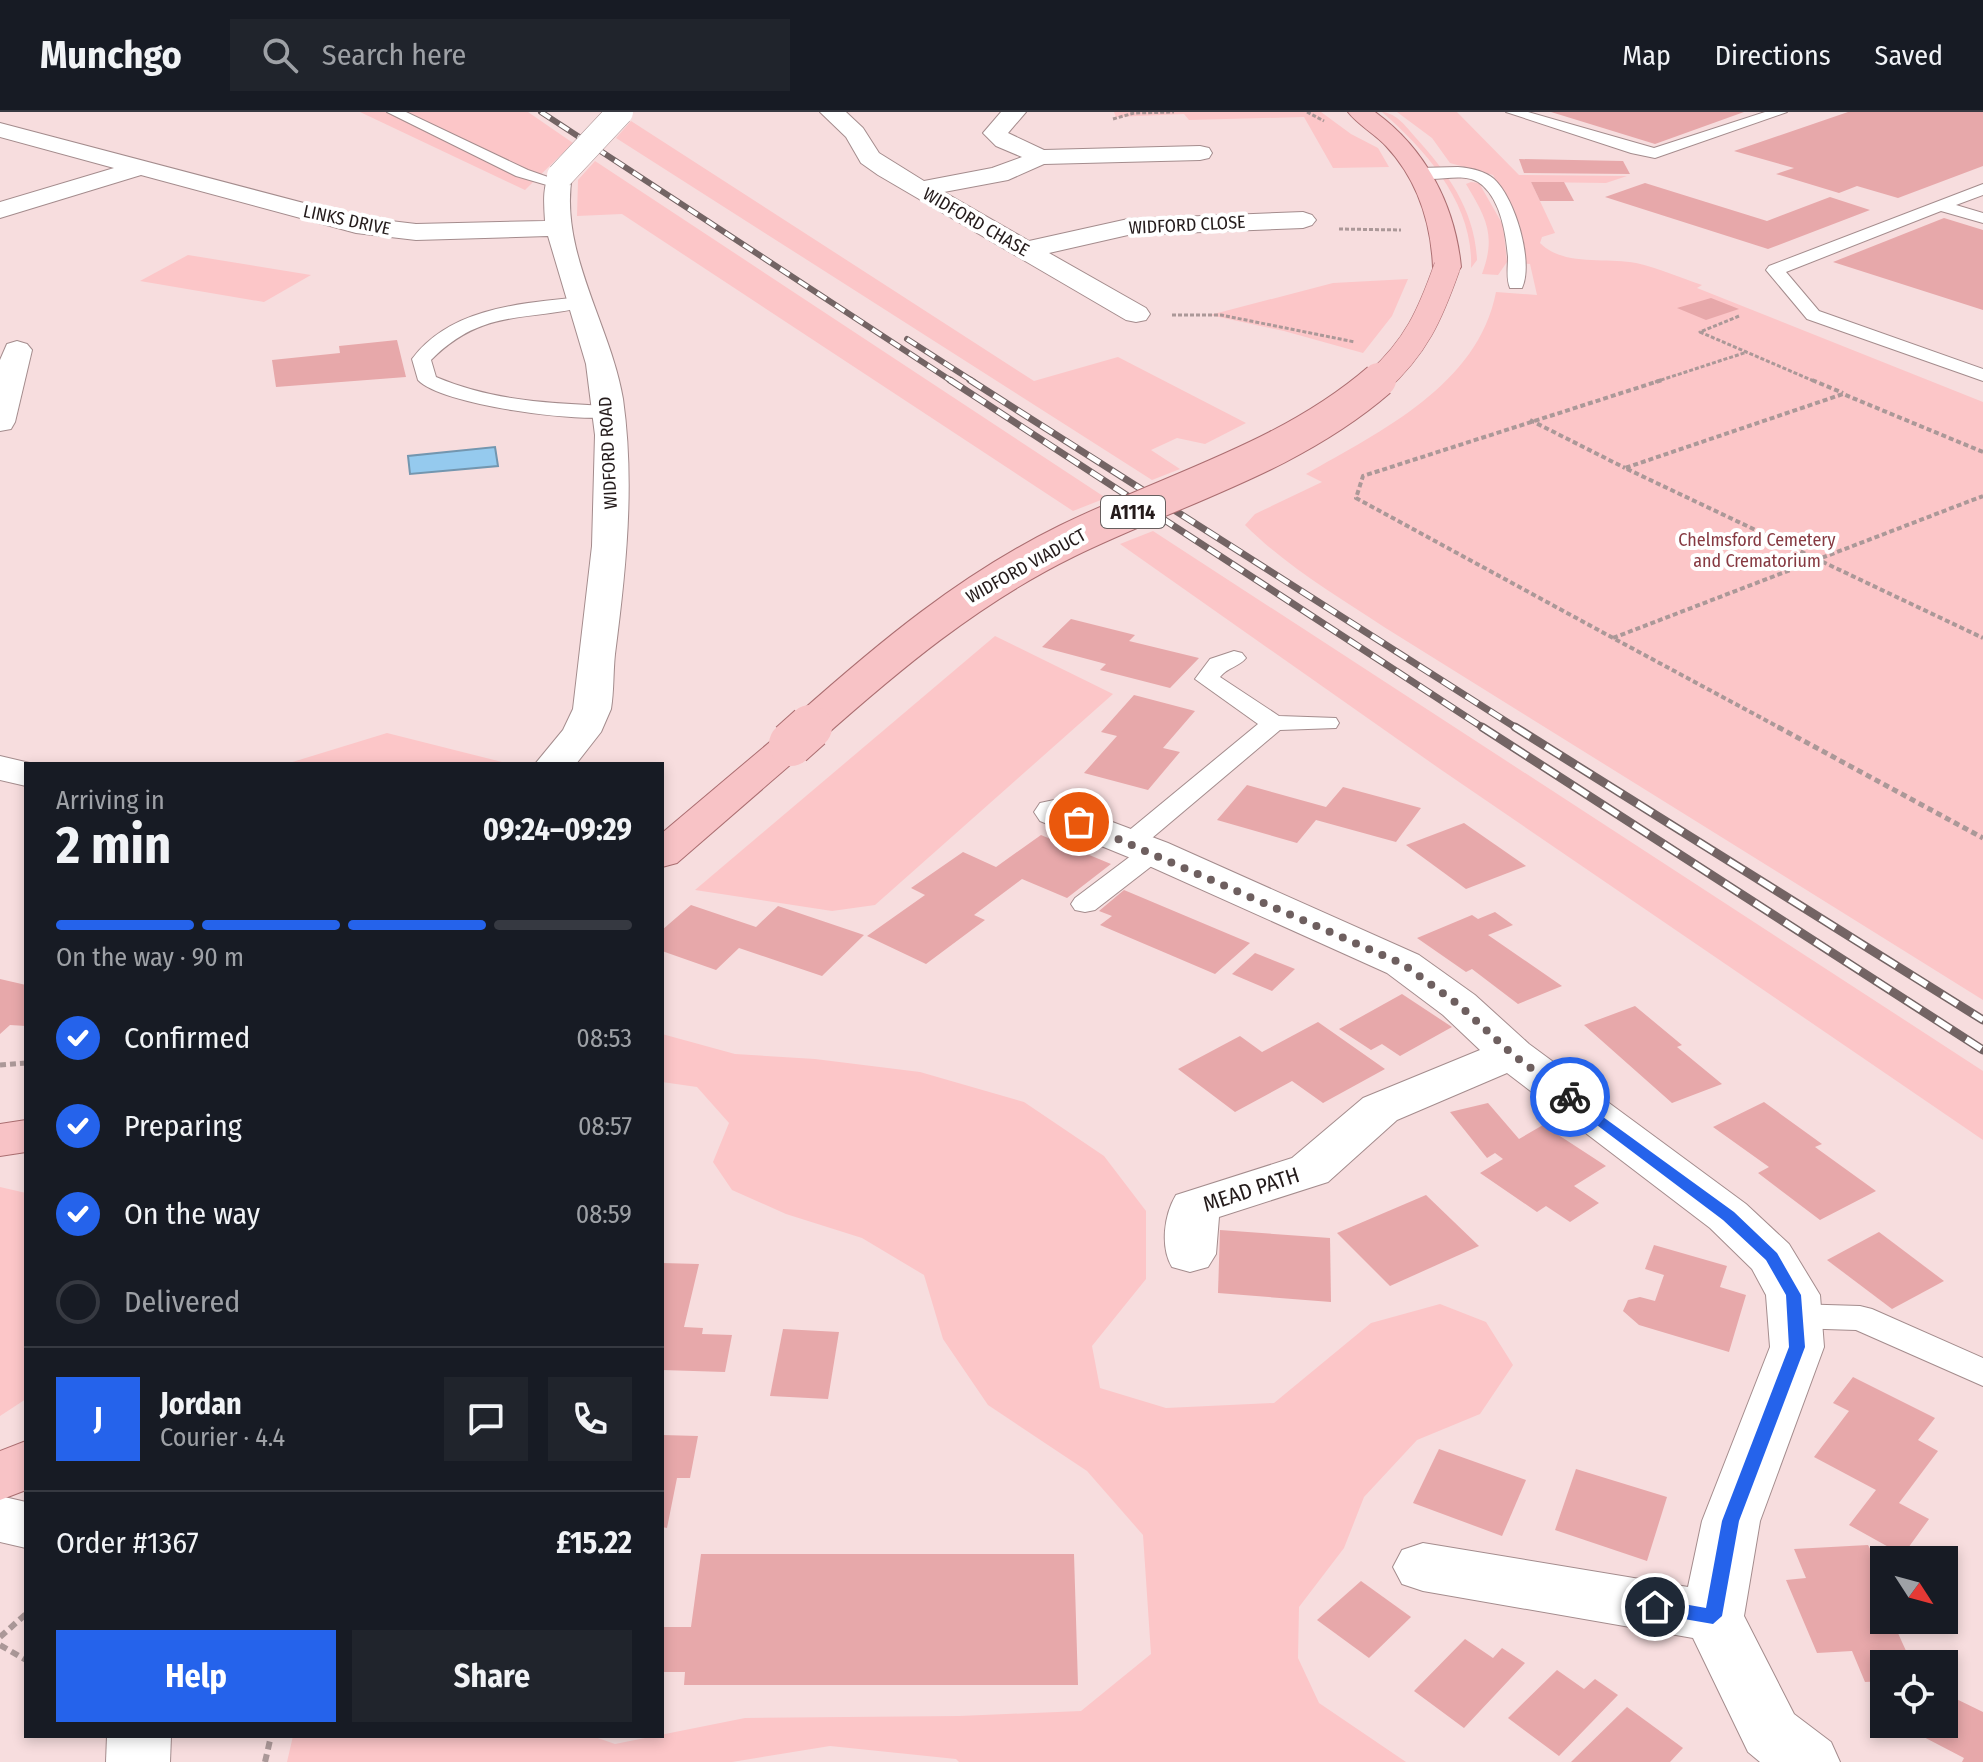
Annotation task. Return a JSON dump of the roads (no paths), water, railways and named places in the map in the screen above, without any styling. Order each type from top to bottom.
[{"type":"main road","name":"A1114","points":[[1361,112],[1391,138],[1419,173]]},
{"type":"main road","name":"WIDFORD VIADUCT","points":[[664,852],[925,629],[975,593],[1079,535],[1263,457],[1344,408],[1377,382],[1422,333],[1443,287],[1447,267],[1444,231],[1419,173]]},
{"type":"main road","points":[[0,1142],[24,1136]]},
{"type":"main road","points":[[0,1142],[24,1147]]},
{"type":"main road","points":[[0,1478],[24,1464]]},
{"type":"street","points":[[559,179],[620,112]]},
{"type":"street","name":"WIDFORD CHASE","points":[[832,112],[855,133],[870,158],[1136,314]]},
{"type":"street","points":[[1014,112],[995,133],[999,138],[1032,151],[1038,157]]},
{"type":"street","name":"LINKS DRIVE","points":[[0,130],[320,216],[386,230],[460,233],[560,228]]},
{"type":"street","points":[[920,189],[1000,172],[1038,157],[1200,153]]},
{"type":"street","points":[[0,210],[139,168]]},
{"type":"street","name":"WIDFORD ROAD","points":[[557,762],[578,739],[592,708],[612,521],[609,412],[601,364],[560,228],[559,179]]},
{"type":"street","name":"WIDFORD CLOSE","points":[[1025,250],[1128,227],[1303,220]]},
{"type":"street","points":[[0,422],[17,350]]},
{"type":"street","points":[[0,768],[24,774]]},
{"type":"street","points":[[1054,812],[1142,847],[1403,964],[1459,1005],[1512,1054],[1728,1216],[1771,1257],[1793,1295],[1797,1347],[1731,1521],[1713,1616],[1771,1733],[1808,1762]]},
{"type":"street","name":"MEAD PATH","points":[[1190,1254],[1194,1207],[1310,1170],[1380,1109],[1512,1054]]},
{"type":"street","points":[[0,1519],[24,1525]]},
{"type":"street","points":[[1423,1567],[1713,1616]]},
{"type":"street","points":[[138,1762],[139,1738]]},
{"type":"lane","points":[[394,112],[522,173],[559,179]]},
{"type":"lane","points":[[1513,112],[1655,153],[1780,112]]},
{"type":"lane","points":[[1419,173],[1469,173],[1488,182],[1512,225],[1519,263],[1516,284]]},
{"type":"lane","points":[[1983,189],[1775,270],[1813,315],[1983,375]]},
{"type":"lane","points":[[1940,206],[1983,218]]},
{"type":"lane","points":[[582,302],[505,311],[467,325],[434,344],[421,359],[428,380],[461,393],[518,407],[609,412]]},
{"type":"lane","points":[[1234,658],[1218,664],[1207,679],[1274,723],[1327,723]]},
{"type":"lane","points":[[1085,904],[1274,723]]},
{"type":"lane","points":[[1794,1316],[1860,1318],[1983,1373]]},
{"type":"water","points":[[495,447],[498,466],[410,474],[408,456]]},
{"type":"railway","points":[[541,112],[953,382]]},
{"type":"railway","points":[[907,339],[974,382]]},
{"type":"railway","points":[[950,380],[1485,729]]},
{"type":"railway","points":[[970,380],[1518,729]]},
{"type":"railway","points":[[1482,727],[1983,1050]]},
{"type":"railway","points":[[1515,727],[1983,1020]]},
{"type":"park label","name":"Chelmsford Cemetery and Crematorium","points":[[1757,550]]}]
